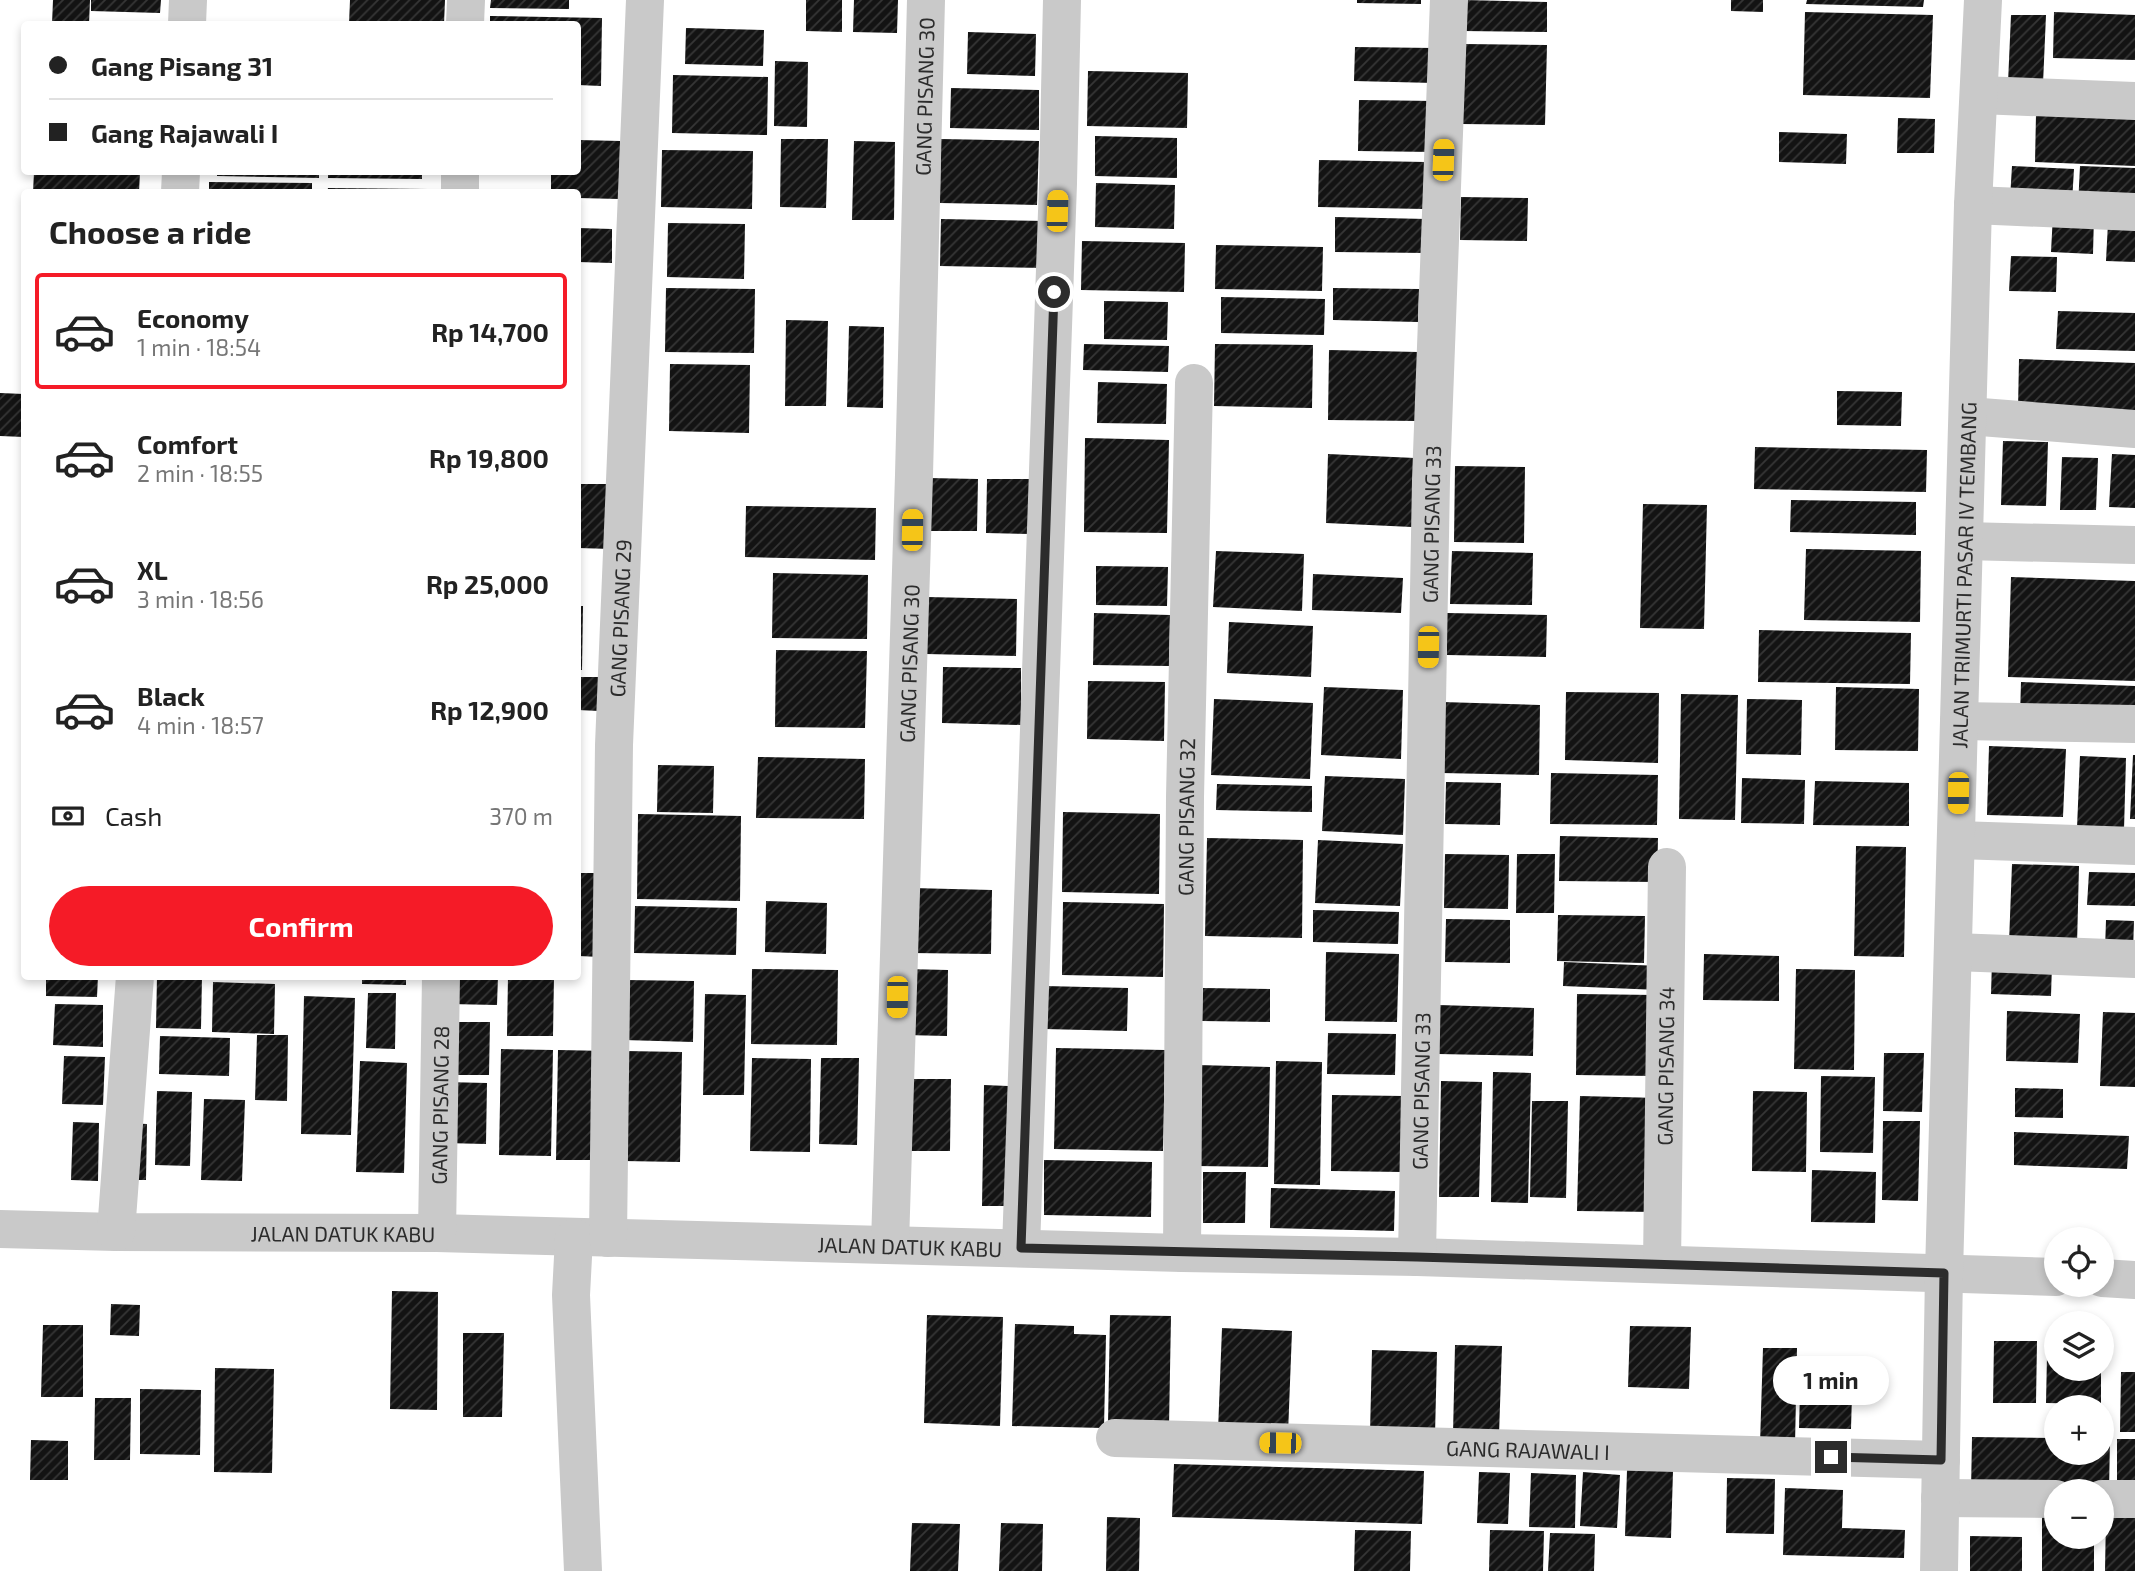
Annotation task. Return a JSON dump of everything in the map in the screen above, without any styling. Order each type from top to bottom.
[{"type":"street","points":[[187,21],[188,0]]},
{"type":"street","points":[[466,0],[466,21]]},
{"type":"street","name":"GANG PISANG 29","points":[[583,1571],[571,1295],[591,1238],[645,0]]},
{"type":"street","name":"GANG PISANG 30","points":[[890,1244],[926,0]]},
{"type":"street","points":[[1021,1248],[1062,0]]},
{"type":"street","name":"GANG PISANG 33","points":[[1417,1257],[1431,480],[1449,0]]},
{"type":"street","name":"JALAN TRIMURTI PASAR IV TEMBANG","points":[[1939,1571],[1944,1273],[1973,205],[1983,0]]},
{"type":"street","points":[[1979,95],[2135,101]]},
{"type":"street","points":[[1973,205],[2135,212]]},
{"type":"street","name":"GANG PISANG 32","points":[[1182,1253],[1185,797],[1194,383]]},
{"type":"street","points":[[1968,416],[2135,429]]},
{"type":"street","points":[[1964,541],[2135,545]]},
{"type":"street","points":[[1959,721],[2135,724]]},
{"type":"street","points":[[1957,840],[2135,846]]},
{"type":"street","name":"GANG PISANG 34","points":[[1662,1264],[1667,867]]},
{"type":"street","points":[[1954,952],[2135,959]]},
{"type":"street","points":[[116,1232],[135,980]]},
{"type":"street","name":"GANG PISANG 28","points":[[437,1233],[441,980]]},
{"type":"street","name":"JALAN DATUK KABU","points":[[0,1229],[437,1233],[1417,1257],[2044,1277]]},
{"type":"street","points":[[2114,1279],[2135,1280]]},
{"type":"street","name":"GANG RAJAWALI I","points":[[1115,1438],[1941,1460]]},
{"type":"street","points":[[1940,1498],[2044,1499]]},
{"type":"street","points":[[2114,1499],[2135,1499]]},
{"type":"building","points":[[53,0],[90,0],[89,21],[52,21]]},
{"type":"building","points":[[91,0],[161,0],[160,13],[91,11]]},
{"type":"building","points":[[350,0],[445,0],[444,21],[349,21]]},
{"type":"building","points":[[491,0],[569,0],[569,9],[490,8]]},
{"type":"building","points":[[806,0],[842,0],[842,32],[806,31]]},
{"type":"building","points":[[854,0],[898,0],[897,33],[853,32]]},
{"type":"building","points":[[1357,0],[1421,0],[1421,4],[1357,3]]},
{"type":"building","points":[[1464,0],[1547,2],[1547,32],[1463,31]]},
{"type":"building","points":[[1731,0],[1763,0],[1763,12],[1731,11]]},
{"type":"building","points":[[1807,0],[1924,0],[1923,7],[1806,4]]},
{"type":"building","points":[[1805,12],[1933,15],[1930,98],[1803,95]]},
{"type":"building","points":[[2054,12],[2135,15],[2135,60],[2053,58]]},
{"type":"building","points":[[2011,15],[2046,15],[2043,84],[2008,83]]},
{"type":"building","points":[[490,16],[602,18],[601,86],[581,85],[581,21],[490,21]]},
{"type":"building","points":[[686,28],[764,30],[763,66],[685,64]]},
{"type":"building","points":[[968,32],[1036,34],[1035,76],[967,74]]},
{"type":"building","points":[[1464,44],[1547,45],[1545,125],[1462,124]]},
{"type":"building","points":[[1355,47],[1434,48],[1434,83],[1354,81]]},
{"type":"building","points":[[775,61],[808,62],[807,127],[774,126]]},
{"type":"building","points":[[1088,71],[1188,73],[1187,128],[1087,126]]},
{"type":"building","points":[[673,75],[768,77],[767,135],[672,133]]},
{"type":"building","points":[[951,88],[1039,90],[1039,130],[950,128]]},
{"type":"building","points":[[1359,100],[1434,101],[1433,152],[1358,151]]},
{"type":"building","points":[[2036,114],[2135,118],[2135,166],[2035,162]]},
{"type":"building","points":[[1898,118],[1935,119],[1934,153],[1897,153]]},
{"type":"building","points":[[1779,132],[1847,134],[1846,164],[1779,162]]},
{"type":"building","points":[[1095,136],[1177,138],[1177,178],[1095,176]]},
{"type":"building","points":[[781,139],[828,139],[826,208],[780,207]]},
{"type":"building","points":[[941,139],[1039,141],[1037,205],[940,203]]},
{"type":"building","points":[[581,140],[620,141],[619,199],[581,198],[581,189],[551,189],[551,175],[581,175]]},
{"type":"building","points":[[854,141],[895,142],[894,220],[852,220]]},
{"type":"building","points":[[662,150],[753,151],[752,209],[661,207]]},
{"type":"building","points":[[1319,160],[1425,162],[1424,209],[1318,207]]},
{"type":"building","points":[[2012,166],[2074,169],[2072,202],[2010,199]]},
{"type":"building","points":[[2080,166],[2135,168],[2135,208],[2078,206]]},
{"type":"building","points":[[34,175],[140,175],[139,189],[33,189]]},
{"type":"building","points":[[319,175],[319,178],[217,176]]},
{"type":"building","points":[[328,175],[422,175],[422,179],[328,178]]},
{"type":"building","points":[[209,182],[312,183],[312,189],[209,189]]},
{"type":"building","points":[[1096,183],[1175,185],[1174,229],[1095,227]]},
{"type":"building","points":[[328,188],[428,189],[328,189]]},
{"type":"building","points":[[1461,197],[1528,198],[1527,241],[1460,240]]},
{"type":"building","points":[[2053,214],[2094,215],[2093,254],[2051,252]]},
{"type":"building","points":[[1335,217],[1427,219],[1426,253],[1335,252]]},
{"type":"building","points":[[941,219],[1046,221],[1046,268],[940,266]]},
{"type":"building","points":[[668,223],[745,224],[744,279],[667,277]]},
{"type":"building","points":[[2108,223],[2135,224],[2135,262],[2106,261]]},
{"type":"building","points":[[581,228],[612,229],[612,263],[581,262]]},
{"type":"building","points":[[1082,241],[1185,243],[1184,292],[1081,290]]},
{"type":"building","points":[[1216,245],[1323,247],[1322,291],[1215,289]]},
{"type":"building","points":[[2011,256],[2057,257],[2056,292],[2009,291]]},
{"type":"building","points":[[666,288],[755,289],[754,353],[665,352]]},
{"type":"building","points":[[1333,288],[1419,289],[1418,322],[1333,320]]},
{"type":"building","points":[[1221,297],[1325,299],[1324,335],[1221,333]]},
{"type":"building","points":[[1104,301],[1168,302],[1167,340],[1104,339]]},
{"type":"building","points":[[2058,311],[2135,313],[2135,351],[2056,349]]},
{"type":"building","points":[[786,320],[828,321],[826,406],[785,406]]},
{"type":"building","points":[[849,326],[884,327],[883,408],[847,407]]},
{"type":"building","points":[[1084,344],[1169,346],[1168,372],[1083,370]]},
{"type":"building","points":[[1215,344],[1313,345],[1312,408],[1214,406]]},
{"type":"building","points":[[1329,350],[1418,352],[1417,421],[1328,420]]},
{"type":"building","points":[[2019,359],[2135,363],[2135,413],[2018,409]]},
{"type":"building","points":[[670,364],[750,365],[749,433],[669,431]]},
{"type":"building","points":[[1098,382],[1167,384],[1166,424],[1097,423]]},
{"type":"building","points":[[1837,391],[1902,392],[1901,426],[1837,425]]},
{"type":"building","points":[[0,393],[21,394],[21,437],[0,436]]},
{"type":"building","points":[[1085,438],[1169,440],[1167,533],[1084,532]]},
{"type":"building","points":[[2003,441],[2048,442],[2046,506],[2001,505]]},
{"type":"building","points":[[1755,447],[1927,450],[1926,492],[1754,489]]},
{"type":"building","points":[[1328,454],[1415,458],[1412,527],[1326,523]]},
{"type":"building","points":[[2112,454],[2135,455],[2135,508],[2109,507]]},
{"type":"building","points":[[2062,457],[2098,458],[2096,510],[2060,510]]},
{"type":"building","points":[[1455,466],[1525,467],[1524,543],[1454,542]]},
{"type":"building","points":[[928,478],[978,479],[977,531],[927,531]]},
{"type":"building","points":[[987,479],[1034,479],[1033,534],[986,533]]},
{"type":"building","points":[[581,484],[613,484],[612,549],[581,548]]},
{"type":"building","points":[[1791,500],[1916,502],[1916,535],[1790,532]]},
{"type":"building","points":[[1643,504],[1707,505],[1704,629],[1640,628]]},
{"type":"building","points":[[746,506],[876,508],[875,560],[745,557]]},
{"type":"building","points":[[1806,549],[1921,551],[1920,622],[1804,620]]},
{"type":"building","points":[[1216,551],[1304,554],[1302,611],[1213,607]]},
{"type":"building","points":[[1452,551],[1533,553],[1532,605],[1450,604]]},
{"type":"building","points":[[1096,566],[1168,567],[1167,606],[1096,605]]},
{"type":"building","points":[[773,573],[868,575],[867,639],[772,638]]},
{"type":"building","points":[[1313,574],[1403,578],[1401,613],[1312,610]]},
{"type":"building","points":[[2011,577],[2135,581],[2135,681],[2008,677]]},
{"type":"building","points":[[927,597],[1017,599],[1016,656],[926,654]]},
{"type":"building","points":[[581,606],[583,606],[582,670]]},
{"type":"building","points":[[1094,613],[1170,615],[1169,666],[1093,665]]},
{"type":"building","points":[[1447,613],[1547,615],[1546,657],[1447,655]]},
{"type":"building","points":[[1229,622],[1313,626],[1311,677],[1227,673]]},
{"type":"building","points":[[1759,630],[1911,633],[1910,684],[1758,682]]},
{"type":"building","points":[[776,650],[867,651],[865,728],[775,727]]},
{"type":"building","points":[[943,667],[1021,668],[1021,725],[942,723]]},
{"type":"building","points":[[581,677],[599,677],[599,711],[581,710]]},
{"type":"building","points":[[1088,681],[1165,682],[1164,741],[1087,739]]},
{"type":"building","points":[[2021,682],[2135,686],[2135,719],[2020,716]]},
{"type":"building","points":[[1324,687],[1403,690],[1401,759],[1321,755]]},
{"type":"building","points":[[1836,687],[1919,689],[1918,751],[1835,750]]},
{"type":"building","points":[[1566,692],[1659,693],[1658,763],[1565,760]]},
{"type":"building","points":[[1681,694],[1738,695],[1735,820],[1679,819]]},
{"type":"building","points":[[1214,699],[1313,703],[1310,779],[1211,775]]},
{"type":"building","points":[[1747,699],[1802,700],[1801,755],[1746,754]]},
{"type":"building","points":[[1442,702],[1540,705],[1539,775],[1441,773]]},
{"type":"building","points":[[1989,746],[2066,749],[2063,817],[1987,815]]},
{"type":"building","points":[[2133,755],[2135,819],[2130,819]]},
{"type":"building","points":[[2080,756],[2126,758],[2124,830],[2077,828]]},
{"type":"building","points":[[758,757],[865,759],[864,819],[756,818]]},
{"type":"building","points":[[658,765],[714,766],[713,813],[657,812]]},
{"type":"building","points":[[1551,773],[1658,775],[1657,825],[1550,824]]},
{"type":"building","points":[[1325,776],[1405,779],[1403,835],[1322,831]]},
{"type":"building","points":[[1742,778],[1805,780],[1804,824],[1741,823]]},
{"type":"building","points":[[1815,781],[1909,783],[1909,826],[1813,825]]},
{"type":"building","points":[[1446,782],[1501,783],[1500,825],[1445,824]]},
{"type":"building","points":[[1217,784],[1312,786],[1312,812],[1216,810]]},
{"type":"building","points":[[1063,812],[1160,814],[1159,894],[1062,892]]},
{"type":"building","points":[[638,814],[741,816],[740,901],[637,899]]},
{"type":"building","points":[[1560,836],[1658,838],[1657,882],[1559,881]]},
{"type":"building","points":[[1207,838],[1303,840],[1302,938],[1205,936]]},
{"type":"building","points":[[1318,840],[1403,844],[1400,906],[1315,903]]},
{"type":"building","points":[[1856,846],[1906,847],[1904,957],[1854,956]]},
{"type":"building","points":[[1445,854],[1509,855],[1508,909],[1444,908]]},
{"type":"building","points":[[1517,854],[1555,854],[1554,913],[1516,913]]},
{"type":"building","points":[[2012,864],[2079,866],[2077,945],[2009,943]]},
{"type":"building","points":[[2089,872],[2135,873],[2135,906],[2087,905]]},
{"type":"building","points":[[581,873],[603,873],[601,957],[581,956]]},
{"type":"building","points":[[912,888],[992,890],[991,954],[911,953]]},
{"type":"building","points":[[766,901],[827,903],[826,954],[765,952]]},
{"type":"building","points":[[1063,902],[1164,904],[1163,977],[1062,975]]},
{"type":"building","points":[[635,906],[737,908],[736,955],[634,953]]},
{"type":"building","points":[[1313,910],[1399,912],[1398,944],[1313,942]]},
{"type":"building","points":[[1558,915],[1645,916],[1644,963],[1557,961]]},
{"type":"building","points":[[1446,919],[1510,920],[1510,963],[1445,962]]},
{"type":"building","points":[[2106,920],[2134,921],[2133,951],[2105,950]]},
{"type":"building","points":[[1326,952],[1399,954],[1397,1022],[1325,1021]]},
{"type":"building","points":[[1704,954],[1779,956],[1779,1001],[1703,1000]]},
{"type":"building","points":[[1992,961],[2052,964],[2051,996],[1991,994]]},
{"type":"building","points":[[1564,962],[1660,966],[1659,990],[1563,986]]},
{"type":"building","points":[[752,969],[838,970],[837,1045],[751,1044]]},
{"type":"building","points":[[906,969],[948,970],[947,1036],[905,1035]]},
{"type":"building","points":[[1796,969],[1855,970],[1854,1070],[1794,1069]]},
{"type":"building","points":[[46,980],[98,980],[97,997],[46,996]]},
{"type":"building","points":[[157,980],[202,980],[201,1029],[156,1028]]},
{"type":"building","points":[[362,980],[406,980],[406,985],[362,984]]},
{"type":"building","points":[[450,980],[498,980],[497,1005],[449,1004]]},
{"type":"building","points":[[508,980],[554,980],[553,1036],[507,1036]]},
{"type":"building","points":[[625,980],[694,981],[693,1042],[624,1040]]},
{"type":"building","points":[[213,982],[275,984],[274,1034],[212,1032]]},
{"type":"building","points":[[1045,986],[1128,988],[1127,1031],[1044,1029]]},
{"type":"building","points":[[1203,988],[1270,989],[1270,1022],[1202,1021]]},
{"type":"building","points":[[368,993],[396,993],[395,1049],[366,1048]]},
{"type":"building","points":[[705,994],[746,995],[744,1095],[703,1095]]},
{"type":"building","points":[[1577,994],[1655,995],[1654,1076],[1576,1075]]},
{"type":"building","points":[[304,996],[355,998],[351,1135],[301,1134]]},
{"type":"building","points":[[55,1004],[103,1005],[103,1047],[53,1045]]},
{"type":"building","points":[[1439,1005],[1534,1008],[1533,1056],[1438,1054]]},
{"type":"building","points":[[2007,1011],[2080,1014],[2078,1063],[2006,1061]]},
{"type":"building","points":[[2103,1012],[2135,1013],[2135,1087],[2100,1086]]},
{"type":"building","points":[[450,1022],[490,1022],[489,1075],[449,1075]]},
{"type":"building","points":[[1328,1033],[1396,1034],[1395,1075],[1327,1074]]},
{"type":"building","points":[[257,1035],[288,1035],[287,1101],[255,1100]]},
{"type":"building","points":[[160,1036],[230,1038],[229,1076],[159,1074]]},
{"type":"building","points":[[1056,1048],[1165,1050],[1163,1151],[1054,1149]]},
{"type":"building","points":[[501,1049],[553,1050],[551,1156],[499,1155]]},
{"type":"building","points":[[558,1050],[608,1051],[606,1160],[556,1160]]},
{"type":"building","points":[[625,1051],[682,1052],[680,1162],[623,1161]]},
{"type":"building","points":[[1884,1053],[1924,1053],[1922,1112],[1883,1111]]},
{"type":"building","points":[[64,1056],[105,1057],[103,1105],[62,1104]]},
{"type":"building","points":[[752,1058],[811,1059],[810,1152],[750,1151]]},
{"type":"building","points":[[821,1058],[859,1058],[857,1145],[819,1144]]},
{"type":"building","points":[[360,1061],[407,1063],[404,1173],[356,1172]]},
{"type":"building","points":[[1276,1061],[1322,1062],[1320,1185],[1274,1184]]},
{"type":"building","points":[[1198,1065],[1270,1067],[1268,1167],[1196,1166]]},
{"type":"building","points":[[1493,1072],[1531,1073],[1528,1203],[1491,1202]]},
{"type":"building","points":[[1821,1076],[1875,1077],[1873,1153],[1820,1152]]},
{"type":"building","points":[[905,1079],[951,1079],[950,1151],[904,1151]]},
{"type":"building","points":[[1441,1081],[1482,1082],[1479,1197],[1439,1197]]},
{"type":"building","points":[[445,1082],[487,1083],[486,1144],[444,1143]]},
{"type":"building","points":[[984,1085],[1008,1086],[1006,1206],[982,1206]]},
{"type":"building","points":[[2015,1088],[2063,1089],[2063,1118],[2015,1117]]},
{"type":"building","points":[[157,1091],[192,1092],[190,1166],[155,1165]]},
{"type":"building","points":[[1753,1091],[1807,1092],[1806,1172],[1752,1171]]},
{"type":"building","points":[[1332,1095],[1403,1096],[1402,1172],[1331,1171]]},
{"type":"building","points":[[1580,1096],[1659,1098],[1656,1212],[1577,1211]]},
{"type":"building","points":[[204,1099],[245,1100],[242,1181],[201,1180]]},
{"type":"building","points":[[1532,1101],[1568,1101],[1566,1198],[1530,1197]]},
{"type":"building","points":[[1883,1121],[1920,1121],[1918,1201],[1882,1200]]},
{"type":"building","points":[[73,1122],[99,1123],[98,1181],[71,1180]]},
{"type":"building","points":[[126,1123],[147,1124],[146,1180],[125,1180]]},
{"type":"building","points":[[2014,1132],[2129,1136],[2127,1169],[2014,1165]]},
{"type":"building","points":[[1044,1160],[1152,1162],[1151,1217],[1044,1215]]},
{"type":"building","points":[[1812,1170],[1876,1172],[1875,1223],[1811,1222]]},
{"type":"building","points":[[1203,1172],[1246,1172],[1245,1223],[1203,1223]]},
{"type":"building","points":[[1271,1188],[1395,1191],[1394,1231],[1270,1228]]},
{"type":"building","points":[[392,1291],[438,1292],[437,1410],[390,1409]]},
{"type":"building","points":[[111,1304],[140,1305],[139,1336],[110,1335]]},
{"type":"building","points":[[927,1315],[1003,1317],[1000,1426],[924,1423]]},
{"type":"building","points":[[1110,1315],[1171,1316],[1169,1426],[1108,1424]]},
{"type":"building","points":[[1015,1324],[1074,1326],[1074,1334],[1106,1335],[1104,1428],[1012,1426]]},
{"type":"building","points":[[43,1325],[83,1325],[83,1397],[41,1397]]},
{"type":"building","points":[[1630,1326],[1691,1327],[1689,1389],[1628,1387]]},
{"type":"building","points":[[1222,1328],[1292,1331],[1288,1434],[1218,1431]]},
{"type":"building","points":[[463,1333],[504,1333],[502,1417],[463,1417]]},
{"type":"building","points":[[1994,1341],[2037,1341],[2036,1403],[1993,1403]]},
{"type":"building","points":[[1455,1345],[1502,1346],[1499,1435],[1453,1434]]},
{"type":"building","points":[[1763,1348],[1797,1348],[1795,1445],[1760,1444]]},
{"type":"building","points":[[1372,1350],[1437,1352],[1435,1435],[1370,1433]]},
{"type":"building","points":[[1801,1357],[1853,1359],[1851,1429],[1799,1428]]},
{"type":"building","points":[[215,1368],[274,1369],[272,1473],[214,1472]]},
{"type":"building","points":[[2121,1372],[2135,1372],[2135,1432],[2120,1432]]},
{"type":"building","points":[[2046,1381],[2101,1381],[2101,1395],[2046,1395]]},
{"type":"building","points":[[140,1389],[201,1390],[200,1455],[140,1454]]},
{"type":"building","points":[[95,1398],[131,1398],[130,1460],[94,1460]]},
{"type":"building","points":[[1972,1437],[2044,1438],[2044,1465],[2110,1465],[2109,1479],[2044,1479],[2044,1492],[1971,1491]]},
{"type":"building","points":[[2117,1439],[2135,1439],[2135,1489],[2117,1489]]},
{"type":"building","points":[[31,1440],[68,1441],[68,1480],[30,1480]]},
{"type":"building","points":[[1174,1464],[1424,1471],[1422,1524],[1172,1517]]},
{"type":"building","points":[[1627,1470],[1673,1471],[1671,1538],[1625,1536]]},
{"type":"building","points":[[1479,1472],[1510,1473],[1508,1524],[1477,1523]]},
{"type":"building","points":[[1583,1472],[1620,1475],[1617,1528],[1580,1526]]},
{"type":"building","points":[[1531,1473],[1576,1475],[1575,1528],[1529,1527]]},
{"type":"building","points":[[1727,1478],[1775,1479],[1774,1534],[1726,1533]]},
{"type":"building","points":[[1785,1488],[1843,1490],[1842,1528],[1905,1530],[1904,1558],[1783,1555]]},
{"type":"building","points":[[2044,1509],[2044,1549],[2094,1549],[2094,1571],[2042,1571]]},
{"type":"building","points":[[2114,1515],[2135,1515],[2135,1571],[2105,1571],[2105,1549],[2114,1549]]},
{"type":"building","points":[[1107,1517],[1140,1518],[1139,1571],[1106,1571]]},
{"type":"building","points":[[912,1523],[960,1524],[958,1571],[910,1571]]},
{"type":"building","points":[[1001,1523],[1043,1524],[1042,1571],[999,1571]]},
{"type":"building","points":[[1355,1530],[1411,1531],[1410,1571],[1354,1571]]},
{"type":"building","points":[[1490,1530],[1544,1531],[1543,1571],[1489,1571]]},
{"type":"building","points":[[1550,1533],[1595,1534],[1594,1571],[1548,1571]]},
{"type":"building","points":[[1970,1536],[2022,1537],[2022,1571],[1970,1571]]},
{"type":"route","points":[[1054,292],[1021,1248],[1944,1273],[1941,1460],[1831,1457]]}]
